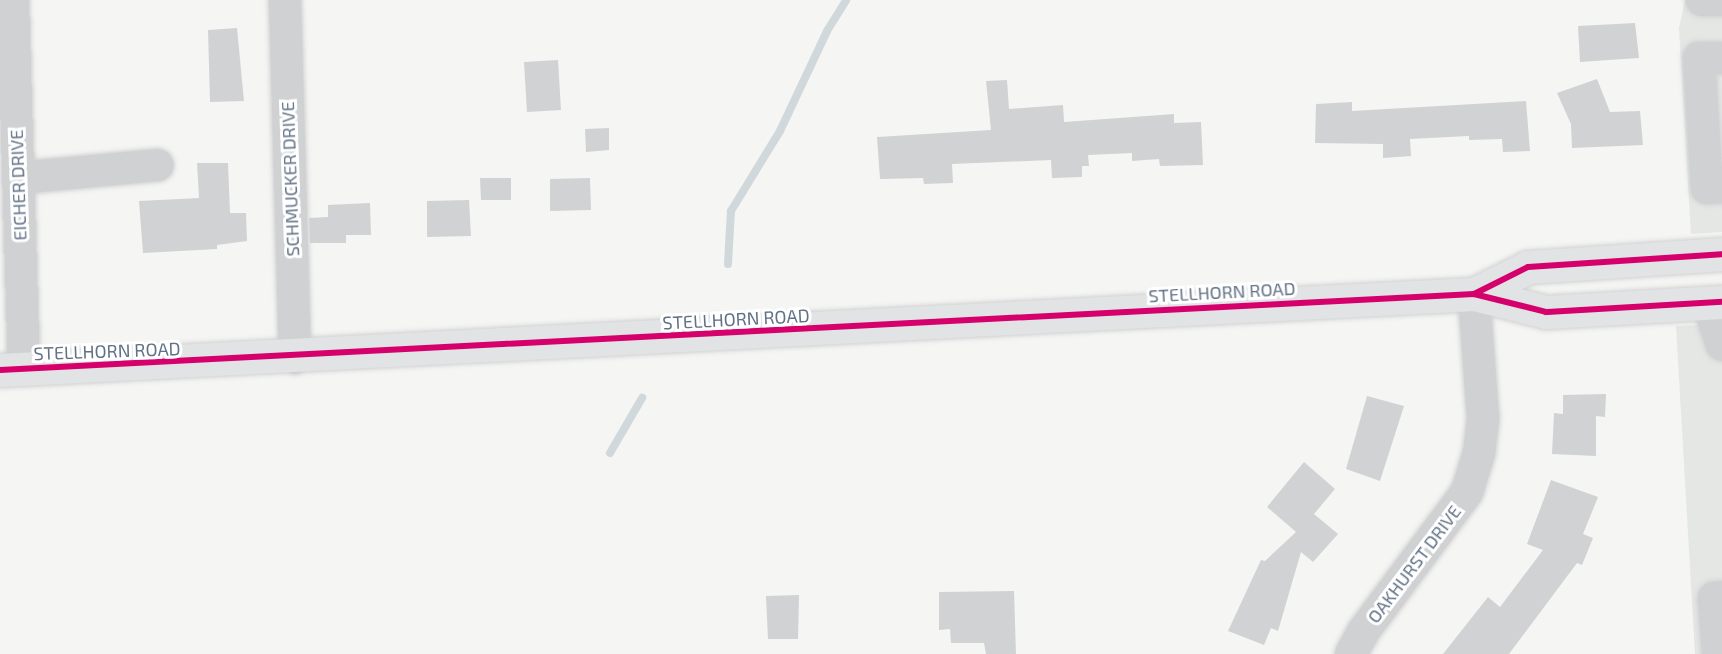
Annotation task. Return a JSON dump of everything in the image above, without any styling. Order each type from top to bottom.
[{"type":"main road","name":"STELLHORN ROAD","points":[[1474,294],[1528,267],[1722,254]]},
{"type":"main road","name":"STELLHORN ROAD","points":[[12,370],[294,358],[1474,294],[1546,312],[1715,303]]},
{"type":"street","name":"EICHER DRIVE","points":[[12,370],[18,178],[13,0]]},
{"type":"street","name":"SCHMUCKER DRIVE","points":[[285,0],[294,358]]},
{"type":"street","points":[[1702,0],[1722,0]]},
{"type":"street","points":[[1715,188],[1699,58],[1722,58]]},
{"type":"street","points":[[18,178],[157,165]]},
{"type":"street","name":"OAKHURST DRIVE","points":[[1351,654],[1363,632],[1467,492],[1479,453],[1483,418],[1474,294]]},
{"type":"street","points":[[1715,303],[1722,345]]},
{"type":"street","points":[[1718,654],[1714,598],[1722,597]]},
{"type":"shaded area","points":[[1685,0],[1722,0],[1722,232],[1691,234],[1679,28]]},
{"type":"shaded area","points":[[1722,324],[1722,654],[1695,654],[1676,326]]},
{"type":"building","points":[[1635,23],[1639,58],[1580,62],[1578,26]]},
{"type":"building","points":[[237,28],[244,101],[210,102],[208,30]]},
{"type":"building","points":[[558,60],[561,110],[527,112],[524,62]]},
{"type":"building","points":[[1597,79],[1610,112],[1640,111],[1643,145],[1572,148],[1571,124],[1557,93]]},
{"type":"building","points":[[1007,80],[1009,109],[1063,105],[1064,122],[1174,114],[1174,123],[1201,122],[1203,165],[1160,166],[1159,159],[1132,161],[1132,153],[1088,155],[1089,166],[1082,166],[1082,177],[1052,178],[1051,160],[952,164],[953,183],[924,184],[923,178],[880,179],[877,137],[991,130],[986,81]]},
{"type":"building","points":[[1526,101],[1530,151],[1503,152],[1502,139],[1469,140],[1469,136],[1410,139],[1411,156],[1383,158],[1383,144],[1315,143],[1316,104],[1352,102],[1352,111]]},
{"type":"building","points":[[609,128],[609,150],[586,152],[585,129]]},
{"type":"building","points":[[197,163],[228,163],[230,213],[246,213],[247,241],[217,245],[217,249],[143,253],[139,201],[199,198]]},
{"type":"building","points":[[480,178],[511,178],[511,200],[481,200]]},
{"type":"building","points":[[590,178],[591,210],[550,211],[550,179]]},
{"type":"building","points":[[469,200],[471,236],[427,237],[427,201]]},
{"type":"building","points":[[370,203],[371,235],[346,235],[346,243],[310,243],[309,218],[328,217],[328,205]]},
{"type":"building","points":[[1606,394],[1605,417],[1596,416],[1596,456],[1552,454],[1554,413],[1563,414],[1563,395]]},
{"type":"building","points":[[1367,396],[1404,406],[1380,481],[1346,469]]},
{"type":"building","points":[[1304,462],[1335,489],[1314,514],[1338,534],[1313,562],[1301,552],[1278,631],[1271,628],[1264,645],[1228,631],[1261,560],[1265,561],[1296,532],[1267,507]]},
{"type":"building","points":[[1551,480],[1598,497],[1583,534],[1593,538],[1582,565],[1577,563],[1509,654],[1443,654],[1488,597],[1500,607],[1543,550],[1527,544]]},
{"type":"building","points":[[1014,591],[1016,654],[986,654],[984,643],[951,643],[950,629],[939,630],[939,592]]},
{"type":"building","points":[[799,595],[798,639],[768,639],[766,596]]},
{"type":"waterway","points":[[728,264],[731,211],[780,131],[827,31],[846,0]]},
{"type":"waterway","points":[[610,453],[642,398]]},
{"type":"cycle path","points":[[1474,294],[1528,267],[1722,254]]},
{"type":"cycle path","points":[[0,370],[1474,294],[1546,312],[1722,302]]}]
